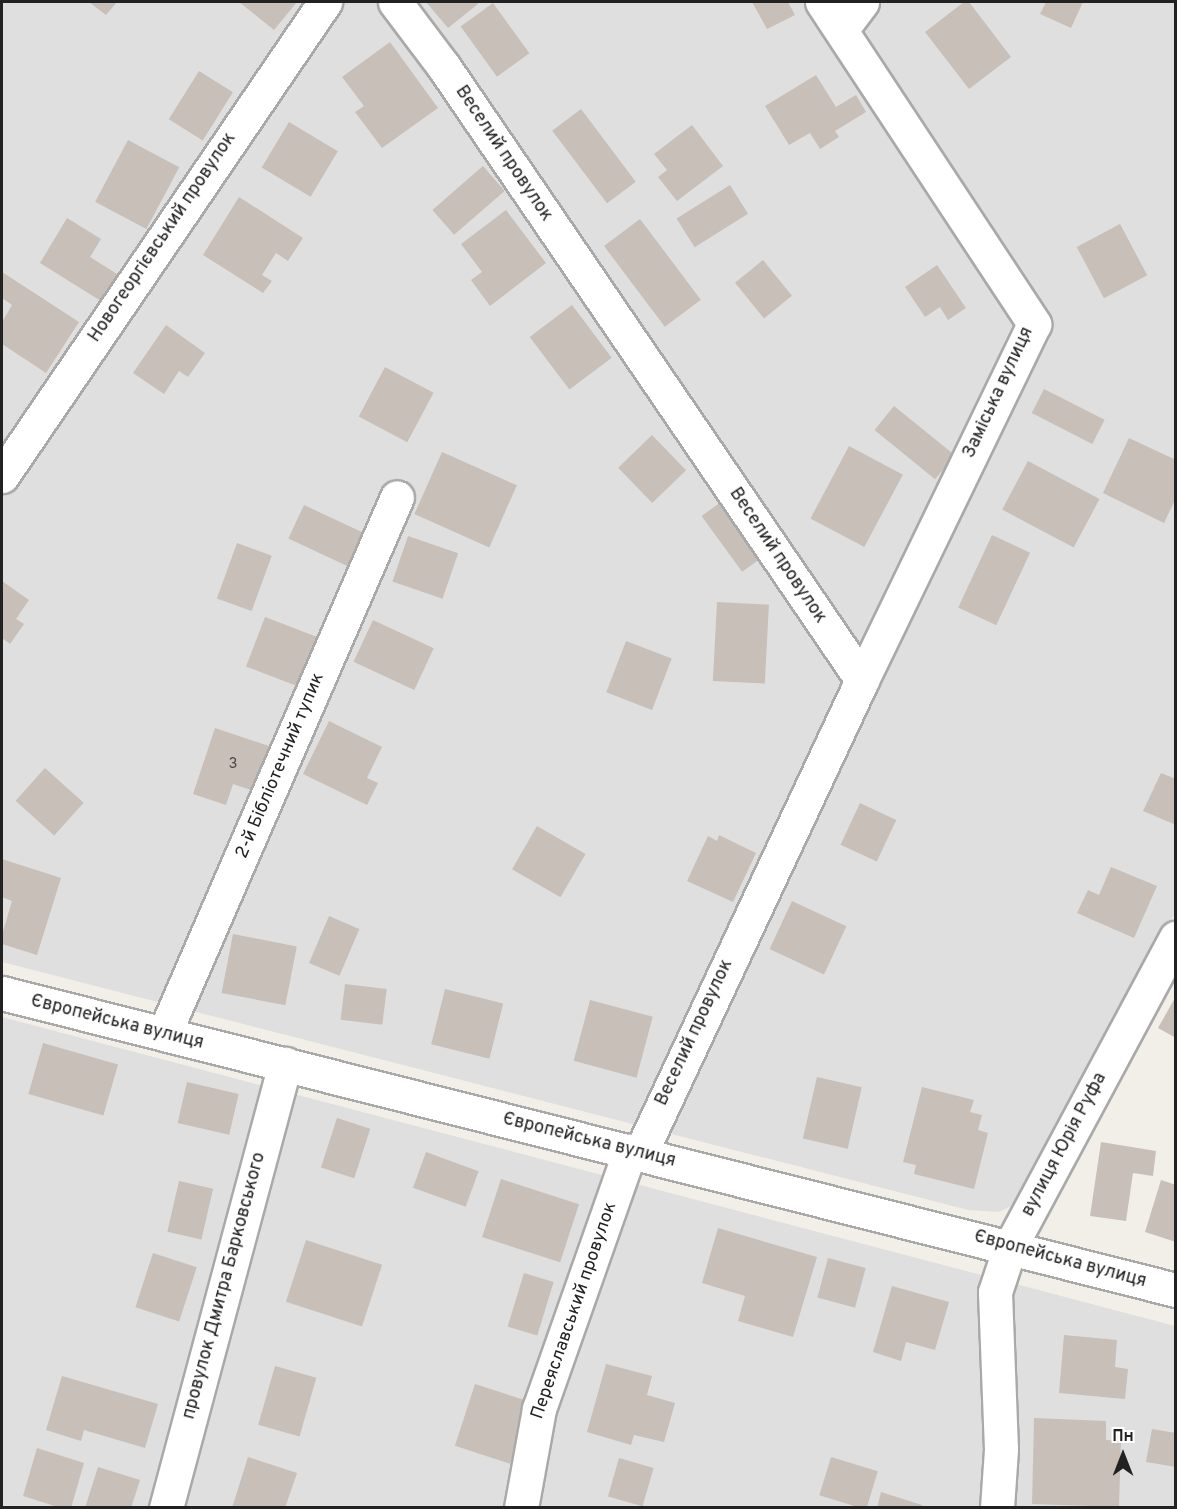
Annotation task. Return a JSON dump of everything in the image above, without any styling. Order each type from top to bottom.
[{"type":"street","name":"Новогеоргієвський провулок","points":[[2,476],[325,2]]},
{"type":"street","name":"Веселий провулок","points":[[395,2],[450,76],[862,680],[635,1153]]},
{"type":"street","name":"Заміська вулиця","points":[[822,2],[1034,324],[862,680]]},
{"type":"street","points":[[841,30],[862,2]]},
{"type":"street","name":"2-й Бібліотечний тупик","points":[[164,1034],[397,497]]},
{"type":"street","name":"вулиця Юрія Руфа","points":[[997,1508],[1001,1449],[995,1292],[1010,1247],[1176,938]]},
{"type":"street","name":"Європейська вулиця","points":[[2,993],[1176,1290]]},
{"type":"street","name":"провулок Дмитра Барковського","points":[[166,1508],[285,1064]]},
{"type":"street","name":"Переяславський провулок","points":[[521,1508],[538,1409],[635,1153]]},
{"type":"shaded area","points":[[2,2],[1175,2],[1175,913],[1021,1201],[999,1212],[968,1210],[2,962]]},
{"type":"shaded area","points":[[2,1017],[1175,1326],[1175,1507],[2,1507]]},
{"type":"building","points":[[89,2],[117,2],[106,15]]},
{"type":"building","points":[[239,2],[297,2],[274,30]]},
{"type":"building","points":[[426,2],[477,2],[478,4],[448,28]]},
{"type":"building","points":[[752,2],[788,2],[795,15],[767,29]]},
{"type":"building","points":[[964,2],[969,2],[1011,57],[969,89],[925,32]]},
{"type":"building","points":[[1046,2],[1083,2],[1071,28],[1040,14]]},
{"type":"building","points":[[493,3],[529,53],[497,77],[461,27]]},
{"type":"building","points":[[390,42],[438,108],[382,148],[355,112],[364,106],[342,77]]},
{"type":"building","points":[[199,71],[233,92],[203,141],[169,119]]},
{"type":"building","points":[[816,75],[836,107],[856,95],[866,112],[835,131],[839,137],[820,149],[810,133],[789,145],[765,106]]},
{"type":"building","points":[[581,109],[636,182],[607,203],[552,131]]},
{"type":"building","points":[[289,122],[338,151],[311,197],[262,167]]},
{"type":"building","points":[[692,125],[723,166],[677,201],[658,177],[667,170],[654,154]]},
{"type":"building","points":[[128,140],[179,167],[146,229],[95,202]]},
{"type":"building","points":[[483,166],[505,191],[454,235],[432,210]]},
{"type":"building","points":[[730,185],[748,214],[695,247],[677,218]]},
{"type":"building","points":[[239,197],[303,238],[288,261],[276,253],[262,275],[272,281],[263,293],[203,255]]},
{"type":"building","points":[[506,210],[546,263],[490,306],[471,280],[482,272],[461,244]]},
{"type":"building","points":[[67,218],[101,239],[90,257],[117,274],[101,301],[40,263]]},
{"type":"building","points":[[640,219],[701,300],[665,327],[604,246]]},
{"type":"building","points":[[1120,224],[1147,275],[1104,298],[1077,247]]},
{"type":"building","points":[[763,260],[792,296],[764,318],[735,283]]},
{"type":"building","points":[[937,265],[966,308],[948,320],[940,307],[925,317],[905,287]]},
{"type":"building","points":[[2,272],[79,322],[46,373],[2,344],[2,322],[12,305],[2,298]]},
{"type":"building","points":[[572,305],[612,358],[569,390],[530,337]]},
{"type":"building","points":[[166,325],[205,353],[188,377],[179,371],[164,394],[133,373]]},
{"type":"building","points":[[385,367],[434,393],[407,442],[359,416]]},
{"type":"building","points":[[1044,389],[1105,420],[1092,444],[1032,413]]},
{"type":"building","points":[[894,406],[955,455],[935,479],[874,430]]},
{"type":"building","points":[[652,435],[686,470],[652,503],[618,468]]},
{"type":"building","points":[[1129,438],[1176,460],[1176,498],[1164,523],[1103,493]]},
{"type":"building","points":[[849,446],[903,475],[864,547],[811,518]]},
{"type":"building","points":[[442,452],[517,485],[489,547],[414,514]]},
{"type":"building","points":[[1028,461],[1100,499],[1074,548],[1002,510]]},
{"type":"building","points":[[725,499],[766,555],[742,572],[702,516]]},
{"type":"building","points":[[304,505],[369,535],[354,569],[288,539]]},
{"type":"building","points":[[992,535],[1030,553],[996,625],[958,608]]},
{"type":"building","points":[[408,536],[458,553],[442,599],[392,581]]},
{"type":"building","points":[[237,543],[272,556],[252,611],[217,598]]},
{"type":"building","points":[[2,581],[29,600],[16,619],[24,624],[10,644],[2,638]]},
{"type":"building","points":[[717,602],[769,605],[765,684],[713,681]]},
{"type":"building","points":[[265,617],[319,638],[300,687],[246,666]]},
{"type":"building","points":[[373,620],[434,648],[414,690],[354,662]]},
{"type":"building","points":[[626,641],[672,659],[652,710],[606,692]]},
{"type":"building","points":[[329,721],[382,747],[367,778],[378,783],[367,805],[303,774]]},
{"type":"building","points":[[215,728],[269,746],[254,791],[233,784],[226,805],[193,794]]},
{"type":"building","points":[[45,768],[84,803],[54,835],[16,801]]},
{"type":"building","points":[[1161,773],[1176,779],[1176,825],[1143,811]]},
{"type":"building","points":[[860,803],[896,820],[877,862],[841,845]]},
{"type":"building","points":[[537,826],[585,854],[560,897],[512,869]]},
{"type":"building","points":[[719,835],[756,853],[733,902],[687,881],[708,836],[717,841]]},
{"type":"building","points":[[2,859],[61,878],[37,955],[2,944],[2,935],[12,901],[2,897]]},
{"type":"building","points":[[1111,867],[1157,886],[1134,938],[1077,913],[1088,890],[1099,895]]},
{"type":"building","points":[[792,901],[846,926],[824,974],[770,949]]},
{"type":"building","points":[[329,916],[359,929],[339,976],[309,963]]},
{"type":"building","points":[[233,934],[297,946],[285,1005],[222,993]]},
{"type":"building","points":[[345,984],[387,989],[382,1025],[341,1020]]},
{"type":"building","points":[[445,989],[503,1004],[489,1059],[431,1044]]},
{"type":"building","points":[[1176,996],[1176,1038],[1158,1028]]},
{"type":"building","points":[[590,1000],[653,1017],[636,1078],[574,1061]]},
{"type":"building","points":[[43,1043],[118,1064],[103,1115],[28,1094]]},
{"type":"building","points":[[817,1077],[862,1087],[848,1149],[803,1138]]},
{"type":"building","points":[[187,1082],[239,1094],[229,1135],[178,1123]]},
{"type":"building","points":[[922,1087],[974,1100],[970,1112],[982,1115],[978,1130],[988,1133],[974,1189],[914,1174],[916,1165],[903,1162]]},
{"type":"building","points":[[337,1118],[370,1129],[354,1178],[321,1167]]},
{"type":"building","points":[[1101,1142],[1156,1151],[1153,1176],[1133,1173],[1126,1221],[1090,1216]]},
{"type":"building","points":[[426,1152],[479,1171],[466,1207],[413,1188]]},
{"type":"building","points":[[501,1179],[579,1204],[560,1262],[482,1237]]},
{"type":"building","points":[[1161,1180],[1176,1185],[1176,1242],[1145,1232]]},
{"type":"building","points":[[179,1181],[213,1189],[201,1240],[167,1232]]},
{"type":"building","points":[[718,1228],[817,1257],[793,1337],[738,1321],[745,1296],[702,1283]]},
{"type":"building","points":[[306,1240],[382,1265],[362,1327],[286,1302]]},
{"type":"building","points":[[153,1253],[197,1267],[179,1321],[135,1307]]},
{"type":"building","points":[[828,1258],[866,1268],[855,1308],[817,1298]]},
{"type":"building","points":[[524,1273],[554,1282],[537,1336],[508,1327]]},
{"type":"building","points":[[892,1286],[949,1302],[935,1350],[906,1342],[901,1361],[873,1352]]},
{"type":"building","points":[[1064,1335],[1117,1340],[1115,1367],[1128,1369],[1125,1399],[1059,1393]]},
{"type":"building","points":[[606,1364],[652,1376],[647,1395],[675,1403],[664,1442],[634,1435],[631,1445],[587,1432]]},
{"type":"building","points":[[275,1366],[316,1378],[300,1436],[258,1425]]},
{"type":"building","points":[[62,1376],[158,1404],[145,1448],[84,1430],[81,1441],[46,1430]]},
{"type":"building","points":[[475,1384],[530,1402],[510,1464],[455,1446]]},
{"type":"building","points":[[1034,1418],[1106,1421],[1106,1440],[1121,1441],[1119,1507],[1032,1504]]},
{"type":"building","points":[[1152,1429],[1176,1433],[1176,1467],[1146,1462]]},
{"type":"building","points":[[37,1448],[84,1463],[71,1508],[61,1508],[23,1496]]},
{"type":"building","points":[[248,1457],[297,1473],[285,1508],[232,1508]]},
{"type":"building","points":[[831,1457],[878,1471],[867,1508],[819,1495]]},
{"type":"building","points":[[619,1458],[654,1468],[643,1506],[608,1496]]},
{"type":"building","points":[[98,1467],[140,1480],[131,1508],[85,1508]]},
{"type":"building","points":[[881,1492],[922,1505],[921,1508],[877,1508]]}]
